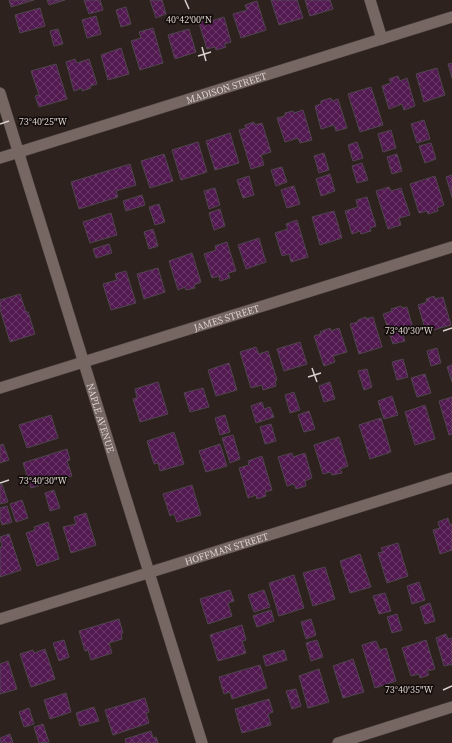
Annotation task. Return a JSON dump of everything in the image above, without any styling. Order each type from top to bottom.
[{"type":"street","points":[[370,0],[382,39]]},
{"type":"street","name":"MADISON STREET","points":[[0,158],[452,17]]},
{"type":"street","name":"NAPLE AVENUE","points":[[0,93],[202,743]]},
{"type":"street","name":"JAMES STREET","points":[[0,388],[452,247]]},
{"type":"street","name":"HOFFMAN STREET","points":[[0,619],[452,478]]},
{"type":"street","points":[[338,743],[452,707]]},
{"type":"building","points":[[9,0],[34,0],[11,7]]},
{"type":"building","points":[[47,0],[65,0],[49,5]]},
{"type":"building","points":[[84,0],[100,0],[103,10],[89,14]]},
{"type":"building","points":[[150,0],[162,0],[166,14],[156,18]]},
{"type":"building","points":[[271,0],[297,0],[303,18],[279,25]]},
{"type":"building","points":[[305,0],[330,0],[333,9],[310,16]]},
{"type":"building","points":[[257,1],[266,30],[241,38],[233,14],[247,10],[245,5]]},
{"type":"building","points":[[126,7],[131,24],[121,27],[116,10]]},
{"type":"building","points":[[40,8],[45,26],[20,33],[15,15]]},
{"type":"building","points":[[96,16],[101,34],[87,38],[82,20]]},
{"type":"building","points":[[210,16],[211,21],[224,17],[231,42],[224,44],[226,47],[216,50],[215,47],[207,49],[198,20]]},
{"type":"building","points":[[153,28],[163,63],[140,70],[131,41],[141,38],[139,32]]},
{"type":"building","points":[[58,29],[63,44],[54,46],[50,31]]},
{"type":"building","points":[[189,29],[196,52],[175,59],[168,35]]},
{"type":"building","points":[[121,48],[129,74],[108,80],[101,55]]},
{"type":"building","points":[[75,59],[77,63],[89,59],[97,84],[82,91],[82,88],[74,91],[66,62]]},
{"type":"building","points":[[452,63],[452,78],[448,64]]},
{"type":"building","points":[[56,64],[67,99],[39,107],[35,96],[39,95],[31,71]]},
{"type":"building","points":[[437,68],[445,95],[424,102],[416,74]]},
{"type":"building","points":[[398,76],[400,81],[407,78],[415,106],[404,110],[402,104],[389,109],[382,86],[391,83],[389,79]]},
{"type":"building","points":[[371,87],[383,125],[360,132],[348,94]]},
{"type":"building","points":[[331,98],[332,101],[338,99],[347,128],[336,131],[334,125],[321,129],[315,106],[321,104],[321,101]]},
{"type":"building","points":[[303,110],[312,140],[300,143],[298,138],[285,142],[277,118],[285,116],[285,113],[293,111],[294,113]]},
{"type":"building","points":[[424,120],[430,139],[417,143],[411,124]]},
{"type":"building","points":[[254,122],[255,125],[262,123],[271,152],[261,155],[264,165],[251,169],[239,130],[246,128],[245,125]]},
{"type":"building","points":[[391,130],[396,148],[383,152],[378,134]]},
{"type":"building","points":[[230,133],[239,163],[215,170],[206,141]]},
{"type":"building","points":[[198,142],[207,172],[181,180],[172,150]]},
{"type":"building","points":[[357,142],[363,158],[353,161],[348,145]]},
{"type":"building","points":[[431,143],[436,159],[425,163],[419,146]]},
{"type":"building","points":[[324,153],[329,170],[319,173],[314,156]]},
{"type":"building","points":[[164,154],[173,181],[150,188],[141,161]]},
{"type":"building","points":[[397,154],[402,171],[392,174],[387,157]]},
{"type":"building","points":[[362,163],[368,180],[357,183],[352,166]]},
{"type":"building","points":[[130,164],[136,185],[116,191],[118,197],[79,209],[71,182]]},
{"type":"building","points":[[282,167],[287,182],[276,186],[271,170]]},
{"type":"building","points":[[330,174],[335,191],[321,196],[316,179]]},
{"type":"building","points":[[452,175],[452,197],[446,177]]},
{"type":"building","points":[[249,176],[254,195],[243,198],[237,180]]},
{"type":"building","points":[[435,176],[444,205],[437,208],[438,211],[428,214],[427,211],[419,213],[410,184]]},
{"type":"building","points":[[294,186],[300,204],[287,208],[281,190]]},
{"type":"building","points":[[389,187],[391,191],[401,188],[410,215],[399,218],[401,225],[388,229],[376,191]]},
{"type":"building","points":[[215,188],[220,205],[209,209],[204,191]]},
{"type":"building","points":[[142,195],[145,205],[126,211],[123,201]]},
{"type":"building","points":[[367,197],[376,226],[370,228],[371,231],[361,234],[360,231],[352,234],[345,211],[358,207],[356,200]]},
{"type":"building","points":[[159,204],[165,222],[155,225],[149,207]]},
{"type":"building","points":[[220,209],[225,226],[214,230],[209,213]]},
{"type":"building","points":[[334,211],[342,238],[320,245],[312,217]]},
{"type":"building","points":[[111,213],[117,235],[90,243],[83,222]]},
{"type":"building","points":[[297,220],[308,257],[291,262],[289,254],[282,256],[275,233],[288,229],[286,224]]},
{"type":"building","points":[[153,229],[158,246],[149,249],[144,232]]},
{"type":"building","points":[[259,238],[266,262],[246,269],[238,245]]},
{"type":"building","points":[[227,242],[236,271],[228,273],[230,278],[220,281],[219,276],[212,278],[204,254],[216,250],[215,246]]},
{"type":"building","points":[[109,244],[112,253],[96,258],[93,249]]},
{"type":"building","points":[[192,253],[201,282],[194,285],[195,288],[186,290],[185,287],[178,290],[169,261]]},
{"type":"building","points":[[158,268],[165,292],[144,299],[137,274]]},
{"type":"building","points":[[126,271],[136,303],[111,310],[103,284],[117,280],[115,274]]},
{"type":"building","points":[[20,294],[35,334],[10,342],[0,309],[0,300]]},
{"type":"building","points":[[434,296],[435,299],[443,297],[451,325],[426,332],[418,305],[427,302],[426,299]]},
{"type":"building","points":[[401,306],[402,308],[407,307],[414,332],[403,335],[405,341],[393,344],[383,314],[392,311],[391,309]]},
{"type":"building","points":[[366,317],[366,319],[373,317],[382,347],[359,354],[350,324],[358,322],[358,320]]},
{"type":"building","points":[[330,328],[331,331],[339,328],[347,352],[333,356],[335,362],[324,366],[314,336],[321,334],[320,332]]},
{"type":"building","points":[[300,342],[307,364],[284,371],[277,349]]},
{"type":"building","points":[[256,347],[259,354],[268,351],[277,380],[275,381],[276,386],[263,390],[262,385],[251,388],[240,352]]},
{"type":"building","points":[[437,348],[441,363],[431,366],[427,351]]},
{"type":"building","points":[[403,359],[408,377],[397,380],[392,362]]},
{"type":"building","points":[[229,363],[237,390],[216,396],[208,370]]},
{"type":"building","points":[[452,365],[452,382],[447,367]]},
{"type":"building","points":[[367,369],[372,387],[364,390],[358,371]]},
{"type":"building","points":[[425,374],[431,393],[417,397],[411,378]]},
{"type":"building","points":[[158,382],[168,414],[140,422],[133,399],[137,398],[135,389]]},
{"type":"building","points":[[330,382],[335,399],[324,402],[319,386]]},
{"type":"building","points":[[203,388],[209,407],[190,412],[184,393]]},
{"type":"building","points":[[294,392],[300,410],[290,413],[285,395]]},
{"type":"building","points":[[392,396],[398,415],[384,419],[378,401]]},
{"type":"building","points":[[452,397],[452,434],[449,435],[439,401]]},
{"type":"building","points":[[262,402],[264,409],[270,407],[274,417],[256,423],[251,406]]},
{"type":"building","points":[[425,405],[435,439],[415,445],[405,412]]},
{"type":"building","points":[[309,411],[315,429],[304,432],[298,415]]},
{"type":"building","points":[[51,415],[58,438],[27,448],[19,425]]},
{"type":"building","points":[[225,415],[230,432],[220,435],[215,418]]},
{"type":"building","points":[[381,418],[391,452],[370,459],[359,425]]},
{"type":"building","points":[[271,424],[276,441],[265,444],[260,427]]},
{"type":"building","points":[[174,432],[184,464],[160,471],[158,463],[154,464],[147,441]]},
{"type":"building","points":[[233,435],[240,459],[230,463],[222,438]]},
{"type":"building","points":[[339,437],[348,466],[340,469],[342,473],[332,475],[331,472],[323,474],[314,445]]},
{"type":"building","points":[[3,444],[9,460],[0,463],[0,445]]},
{"type":"building","points":[[220,444],[227,466],[206,472],[199,451]]},
{"type":"building","points":[[67,449],[70,460],[67,461],[72,476],[31,488],[23,463]]},
{"type":"building","points":[[292,453],[293,457],[305,453],[312,478],[305,481],[306,486],[296,489],[294,484],[287,486],[278,457]]},
{"type":"building","points":[[262,456],[272,490],[265,492],[266,496],[257,499],[256,495],[248,498],[239,468],[249,465],[248,461]]},
{"type":"building","points":[[2,484],[8,502],[0,504],[0,485]]},
{"type":"building","points":[[192,485],[201,515],[177,522],[174,514],[170,516],[163,494]]},
{"type":"building","points":[[54,490],[60,508],[50,511],[45,493]]},
{"type":"building","points":[[22,500],[28,518],[16,522],[10,504]]},
{"type":"building","points":[[7,506],[12,522],[2,525],[0,508]]},
{"type":"building","points":[[86,513],[96,545],[71,553],[63,527],[76,524],[74,517]]},
{"type":"building","points":[[448,518],[450,525],[452,524],[452,550],[440,554],[433,530],[440,528],[438,522]]},
{"type":"building","points":[[48,522],[59,559],[37,566],[26,533],[35,530],[34,527]]},
{"type":"building","points":[[9,534],[21,570],[0,577],[0,547],[2,547],[0,537]]},
{"type":"building","points":[[398,543],[408,576],[387,583],[378,553],[383,552],[381,548]]},
{"type":"building","points":[[360,554],[371,587],[350,593],[340,561]]},
{"type":"building","points":[[325,567],[335,599],[313,606],[303,573]]},
{"type":"building","points":[[294,575],[304,608],[279,616],[269,583]]},
{"type":"building","points":[[419,582],[425,600],[412,604],[407,586]]},
{"type":"building","points":[[230,590],[234,601],[228,603],[232,616],[208,624],[200,599]]},
{"type":"building","points":[[264,590],[270,607],[254,612],[248,595]]},
{"type":"building","points":[[385,593],[391,611],[379,614],[373,596]]},
{"type":"building","points":[[430,603],[435,621],[425,624],[420,607]]},
{"type":"building","points":[[271,610],[274,621],[257,627],[253,616]]},
{"type":"building","points":[[397,614],[402,630],[392,633],[387,617]]},
{"type":"building","points":[[119,619],[123,633],[121,634],[122,639],[109,643],[112,653],[91,660],[88,650],[85,651],[79,631]]},
{"type":"building","points":[[311,619],[316,635],[306,639],[301,622]]},
{"type":"building","points":[[242,625],[246,640],[242,641],[246,653],[218,661],[210,635]]},
{"type":"building","points":[[446,634],[448,639],[452,638],[452,664],[444,666],[436,638]]},
{"type":"building","points":[[64,640],[69,657],[59,661],[53,643]]},
{"type":"building","points":[[317,640],[323,657],[311,661],[306,643]]},
{"type":"building","points":[[426,640],[435,669],[427,671],[429,675],[420,678],[419,674],[411,676],[402,648]]},
{"type":"building","points":[[376,641],[380,650],[386,648],[396,681],[375,688],[362,645]]},
{"type":"building","points":[[45,649],[55,679],[31,687],[20,654],[33,650],[34,653]]},
{"type":"building","points":[[284,650],[287,660],[266,666],[263,656]]},
{"type":"building","points":[[353,659],[364,692],[343,698],[333,666]]},
{"type":"building","points":[[8,661],[17,689],[0,694],[0,664]]},
{"type":"building","points":[[260,665],[267,688],[232,699],[230,692],[224,694],[219,677]]},
{"type":"building","points":[[319,669],[329,702],[308,708],[299,676]]},
{"type":"building","points":[[296,689],[301,706],[292,709],[286,691]]},
{"type":"building","points":[[66,693],[71,712],[50,719],[44,700]]},
{"type":"building","points":[[145,698],[149,712],[146,713],[149,723],[113,735],[105,710]]},
{"type":"building","points":[[269,699],[273,712],[268,714],[271,725],[242,733],[235,709]]},
{"type":"building","points":[[94,707],[99,721],[80,726],[76,713]]},
{"type":"building","points":[[29,708],[34,724],[24,727],[19,712]]},
{"type":"building","points":[[43,724],[49,742],[39,743],[34,727]]},
{"type":"building","points":[[151,731],[153,738],[156,737],[158,743],[126,743],[125,739]]},
{"type":"building","points":[[10,734],[13,743],[1,743],[0,738]]}]
